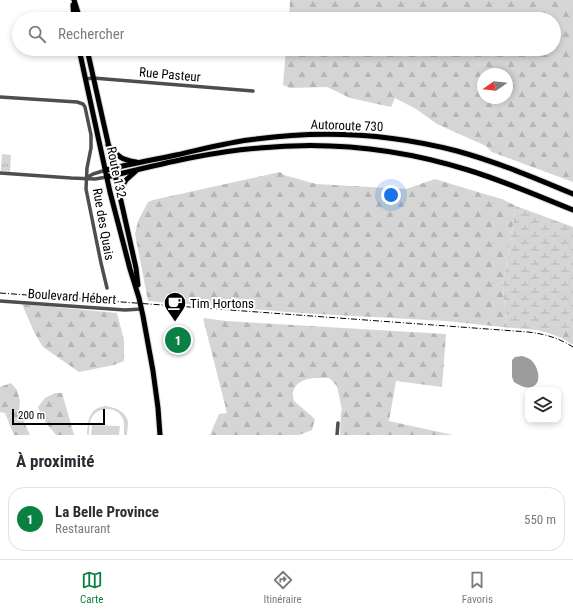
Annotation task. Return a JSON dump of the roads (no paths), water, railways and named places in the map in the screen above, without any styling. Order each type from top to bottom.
[{"type":"highway","points":[[73,0],[74,12]]},
{"type":"highway","points":[[73,0],[77,12]]},
{"type":"highway","name":"Route 132","points":[[81,56],[112,199],[142,309],[153,371],[160,435]]},
{"type":"highway","name":"Route 132","points":[[88,56],[136,268],[139,298]]},
{"type":"highway","name":"Autoroute 730","points":[[106,170],[254,139],[304,134],[359,135],[409,141],[457,151],[501,165],[573,194]]},
{"type":"highway","points":[[108,145],[121,158],[139,163]]},
{"type":"highway","name":"Autoroute 730","points":[[107,176],[203,155],[252,148],[305,146],[355,148],[410,155],[468,170],[573,210]]},
{"type":"highway","points":[[118,193],[126,180],[138,170]]},
{"type":"street","name":"Rue Pasteur","points":[[86,79],[93,78],[253,91]]},
{"type":"street","name":"Rue des Quais","points":[[0,97],[74,102],[84,105],[91,135],[86,178],[88,196],[107,288]]},
{"type":"street","points":[[86,178],[106,170]]},
{"type":"street","points":[[0,173],[95,179],[107,176]]},
{"type":"street","name":"Boulevard Hébert","points":[[0,301],[125,310],[142,309]]},
{"type":"street","points":[[337,435],[338,422]]},
{"type":"railway","points":[[0,293],[528,332],[552,337],[573,347]]},
{"type":"place","name":"Tim Hortons","points":[[175,322]]},
{"type":"place","name":"La Belle Province","points":[[178,340]]}]
